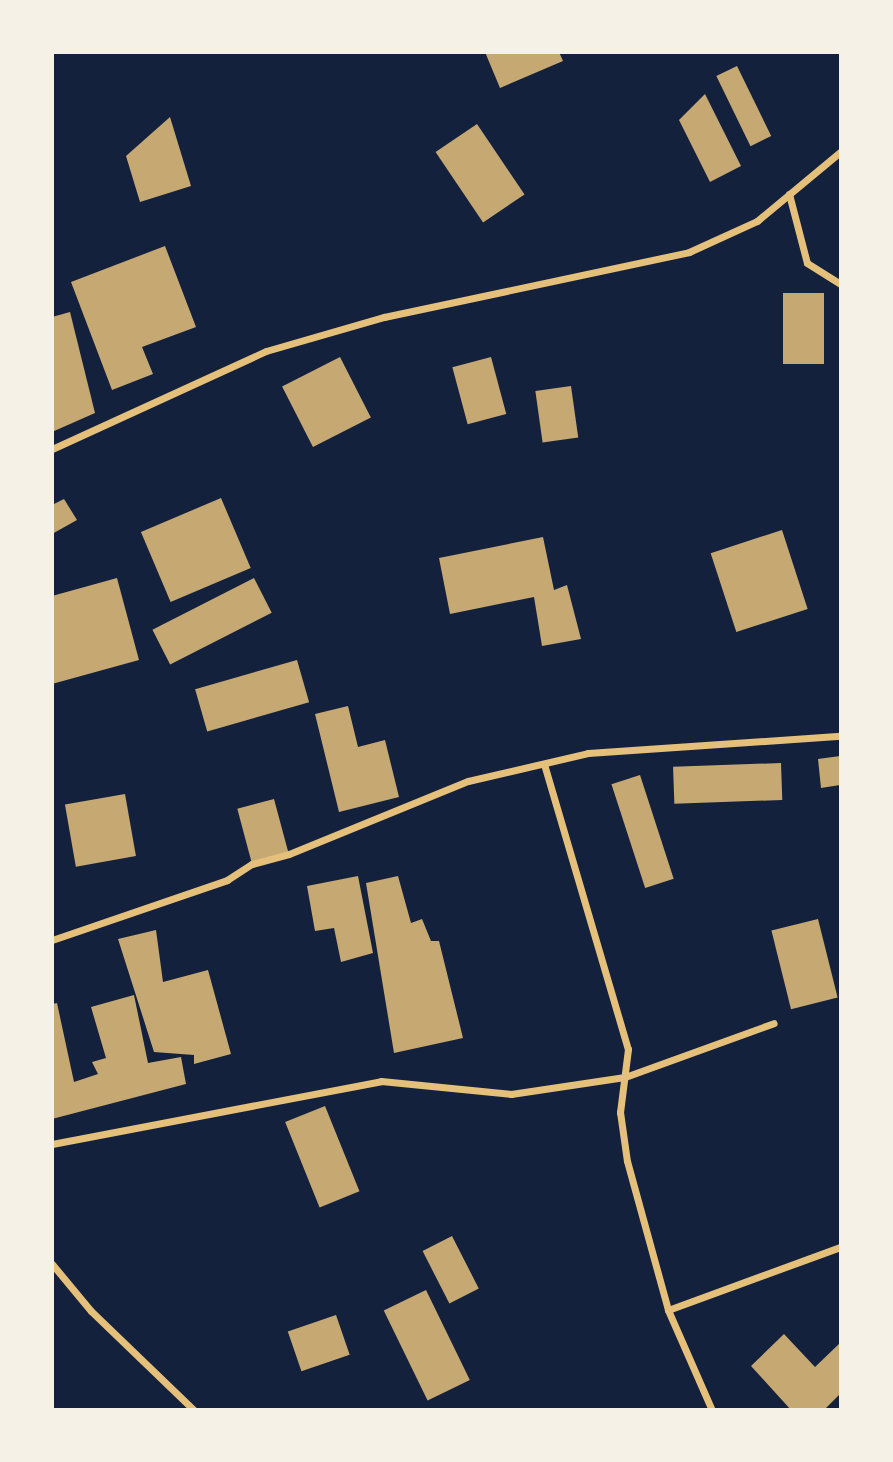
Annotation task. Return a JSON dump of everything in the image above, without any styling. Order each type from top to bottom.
[{"type":"street","points":[[52,449],[266,351],[384,317],[689,252],[757,221],[841,152]]},
{"type":"street","points":[[789,194],[807,263],[841,284]]},
{"type":"street","points":[[52,940],[227,880],[252,864],[289,854],[468,781],[588,753],[841,736]]},
{"type":"street","points":[[544,764],[628,1049],[620,1112],[627,1161],[668,1310],[712,1409]]},
{"type":"street","points":[[52,1144],[381,1081],[511,1094],[625,1077],[774,1023]]},
{"type":"street","points":[[668,1310],[841,1247]]},
{"type":"street","points":[[52,1264],[91,1311],[194,1409]]},
{"type":"building","points":[[485,52],[559,52],[563,61],[500,88]]},
{"type":"building","points":[[737,66],[771,136],[751,146],[716,76]]},
{"type":"building","points":[[705,94],[741,166],[710,182],[679,120]]},
{"type":"building","points":[[170,117],[191,186],[140,202],[126,156]]},
{"type":"building","points":[[477,124],[525,194],[483,222],[436,152]]},
{"type":"building","points":[[165,246],[196,327],[142,347],[153,374],[112,390],[71,282]]},
{"type":"building","points":[[783,293],[824,293],[824,364],[783,364]]},
{"type":"building","points":[[70,312],[95,413],[52,432],[52,317]]},
{"type":"building","points":[[340,357],[371,418],[313,447],[282,387]]},
{"type":"building","points":[[491,357],[506,414],[468,424],[452,367]]},
{"type":"building","points":[[571,386],[578,437],[543,443],[535,391]]},
{"type":"building","points":[[221,498],[251,568],[171,602],[141,532]]},
{"type":"building","points":[[64,499],[77,520],[52,534],[52,505]]},
{"type":"building","points":[[782,530],[808,609],[736,632],[711,553]]},
{"type":"building","points":[[543,537],[554,590],[567,585],[581,639],[542,646],[534,597],[450,614],[439,558]]},
{"type":"building","points":[[117,578],[139,660],[52,684],[52,596]]},
{"type":"building","points":[[254,578],[272,613],[170,665],[152,630]]},
{"type":"building","points":[[297,660],[309,702],[207,732],[195,689]]},
{"type":"building","points":[[348,706],[358,747],[385,740],[399,797],[339,812],[315,714]]},
{"type":"building","points":[[840,756],[840,785],[821,788],[818,759]]},
{"type":"building","points":[[781,763],[782,800],[674,804],[673,767]]},
{"type":"building","points":[[640,775],[674,879],[645,888],[611,784]]},
{"type":"building","points":[[125,794],[136,856],[76,867],[65,805]]},
{"type":"building","points":[[274,799],[289,854],[252,864],[237,809]]},
{"type":"building","points":[[358,876],[373,953],[341,962],[334,928],[315,931],[307,886]]},
{"type":"building","points":[[398,876],[411,923],[422,919],[431,941],[439,941],[463,1038],[394,1053],[366,883]]},
{"type":"building","points":[[818,919],[838,998],[791,1009],[771,931]]},
{"type":"building","points":[[156,930],[163,982],[208,970],[231,1054],[194,1064],[194,1055],[154,1052],[118,939]]},
{"type":"building","points":[[134,995],[148,1063],[181,1057],[186,1084],[52,1119],[52,1004],[57,1003],[74,1082],[98,1074],[92,1062],[106,1058],[91,1007]]},
{"type":"building","points":[[325,1106],[359,1191],[320,1207],[285,1122]]},
{"type":"building","points":[[452,1236],[479,1289],[449,1304],[423,1251]]},
{"type":"building","points":[[426,1290],[470,1380],[428,1400],[384,1311]]},
{"type":"building","points":[[336,1315],[350,1355],[301,1371],[288,1332]]},
{"type":"building","points":[[784,1334],[815,1367],[840,1343],[840,1394],[824,1410],[791,1410],[751,1366]]}]
